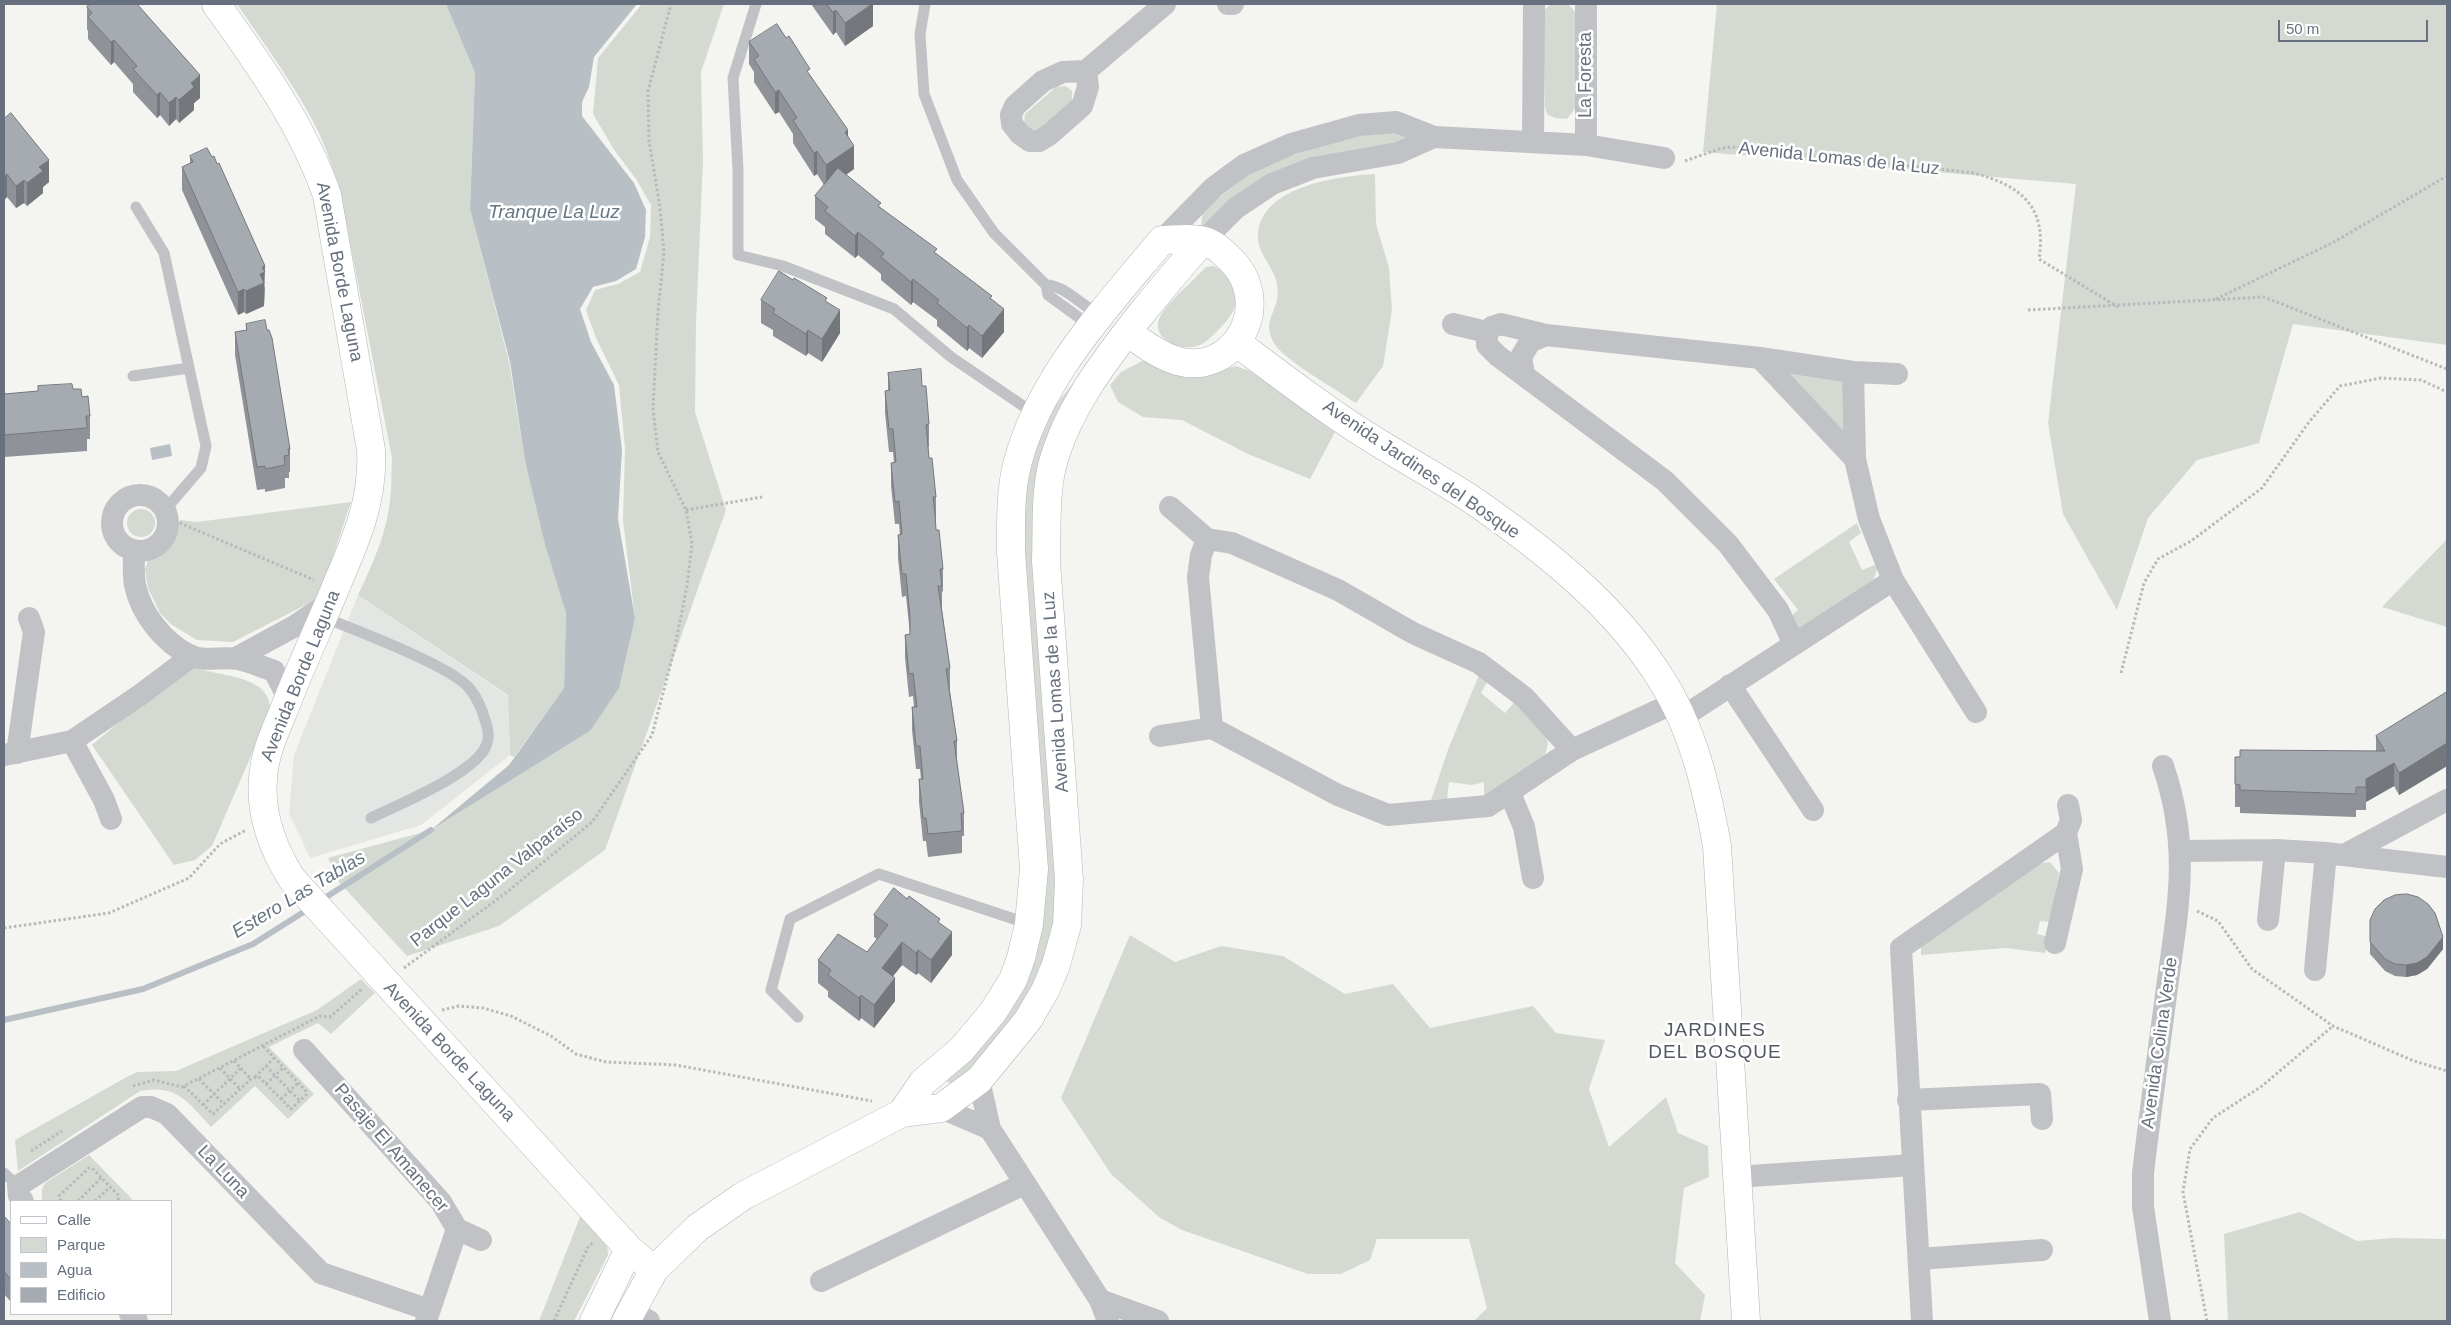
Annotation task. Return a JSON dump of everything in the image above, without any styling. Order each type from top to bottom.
[{"type":"street","name":"Avenida Borde Laguna","points":[[216,4],[260,66],[296,124],[317,167],[327,194],[369,434],[372,465],[364,518],[319,614],[304,663],[288,698],[266,762],[262,792],[266,820],[275,850],[292,879],[382,979],[418,1016],[621,1240],[654,1270]]},
{"type":"street","points":[[1086,71],[1165,4]]},
{"type":"street","points":[[1228,4],[1234,4]]},
{"type":"street","points":[[1533,141],[1534,4]]},
{"type":"street","name":"La Foresta","points":[[1586,4],[1586,146]]},
{"type":"street","name":"Avenida Lomas de la Luz","points":[[902,1114],[923,1082],[961,1050],[993,1012],[1013,980],[1022,958],[1030,924],[1034,869],[1011,552],[1011,517],[1017,467],[1027,432],[1043,397],[1095,322],[1162,240],[1214,186],[1244,165],[1291,144],[1317,135],[1359,125],[1396,122],[1434,137],[1533,141],[1586,146],[1664,158]]},
{"type":"street","name":"Avenida Lomas de la Luz","points":[[635,1318],[654,1270],[697,1228],[743,1196],[902,1114],[941,1108],[979,1080],[1002,1054],[1038,1005],[1056,965],[1067,925],[1070,880],[1046,561],[1047,517],[1052,468],[1070,418],[1088,386],[1127,332],[1181,265],[1236,208],[1272,184],[1313,168],[1398,153],[1434,137]]},
{"type":"street","points":[[1127,332],[1153,350],[1177,361],[1200,363],[1220,355],[1236,342],[1248,322],[1251,303],[1248,283],[1238,267],[1222,251],[1204,240],[1162,240]]},
{"type":"street","points":[[1453,324],[1487,332]]},
{"type":"street","points":[[1794,644],[1778,610],[1728,544],[1665,480],[1498,356],[1487,345],[1487,332],[1492,327],[1501,324],[1546,335],[1760,358],[1853,372],[1897,374]]},
{"type":"street","points":[[1524,374],[1521,357],[1530,342],[1546,335]]},
{"type":"street","name":"Avenida Jardines del Bosque","points":[[1236,342],[1358,430],[1470,499],[1568,571],[1622,626],[1661,679],[1677,710],[1706,786],[1717,846],[1746,1321]]},
{"type":"street","points":[[1760,358],[1855,459]]},
{"type":"street","points":[[1853,372],[1855,459],[1869,519],[1893,580],[1976,712]]},
{"type":"street","points":[[142,495],[151,497],[166,514],[167,527],[159,543],[151,548],[134,550],[118,540],[114,532],[113,514],[125,500],[142,495]]},
{"type":"street","points":[[1170,507],[1207,539],[1232,543],[1338,590],[1413,633],[1479,663],[1524,697],[1572,750]]},
{"type":"street","points":[[1207,539],[1201,555],[1198,577],[1212,728]]},
{"type":"street","points":[[134,550],[134,584],[146,613],[163,635],[192,656],[209,659],[236,658],[274,671],[304,663]]},
{"type":"street","points":[[1160,736],[1212,728],[1338,795],[1388,815],[1488,806],[1572,750],[1677,710],[1730,685],[1893,580]]},
{"type":"street","points":[[236,658],[319,614]]},
{"type":"street","points":[[29,618],[34,632],[10,754],[72,741],[140,695],[192,656]]},
{"type":"street","points":[[274,671],[288,698]]},
{"type":"street","points":[[1730,685],[1813,810]]},
{"type":"street","points":[[72,741],[104,800],[111,819]]},
{"type":"street","name":"Avenida Colina Verde","points":[[2160,1321],[2143,1207],[2143,1173],[2179,902],[2181,850],[2173,796],[2163,766]]},
{"type":"street","points":[[1510,793],[1524,827],[1533,878]]},
{"type":"street","points":[[2336,853],[2447,800]]},
{"type":"street","points":[[1922,1321],[1908,1100],[1902,948],[2066,833],[2072,820],[2068,805]]},
{"type":"street","points":[[2055,943],[2072,868],[2066,833]]},
{"type":"street","points":[[2181,850],[2275,850],[2336,853],[2447,867]]},
{"type":"street","points":[[2268,920],[2275,850]]},
{"type":"street","points":[[2315,970],[2336,853]]},
{"type":"street","name":"Pasaje El Amanecer","points":[[304,1050],[441,1202],[457,1229],[481,1240]]},
{"type":"street","points":[[979,1080],[990,1129],[1100,1300],[1108,1321]]},
{"type":"street","points":[[1908,1100],[2040,1094],[2042,1119]]},
{"type":"street","name":"La Luna","points":[[12,1184],[142,1107],[160,1110],[173,1120],[321,1273],[428,1316]]},
{"type":"street","points":[[941,1108],[990,1129]]},
{"type":"street","points":[[1736,1177],[1913,1165]]},
{"type":"street","points":[[821,1281],[1024,1184]]},
{"type":"street","points":[[428,1316],[457,1229]]},
{"type":"street","points":[[594,1321],[621,1240]]},
{"type":"street","points":[[1919,1259],[2042,1250]]},
{"type":"street","points":[[1100,1300],[1158,1321]]},
{"type":"lane","points":[[756,4],[733,78],[738,179],[738,255],[783,266],[894,310],[951,357],[1036,414]]},
{"type":"lane","points":[[925,4],[920,34],[924,94],[957,180],[994,233],[1046,286],[1048,295],[1081,319],[1095,322]]},
{"type":"lane","points":[[136,207],[164,253],[206,446],[201,468],[166,514]]},
{"type":"lane","points":[[1046,286],[1055,285],[1088,310],[1095,322]]},
{"type":"lane","points":[[133,376],[189,368]]},
{"type":"lane","points":[[319,614],[425,661],[455,677],[470,688],[482,709],[488,729],[486,746],[472,762],[454,776],[371,818]]},
{"type":"lane","points":[[798,1017],[771,990],[790,919],[879,874],[1030,924]]},
{"type":"path","name":"Parque Laguna Valparaíso","points":[[184,1086],[320,1016],[330,1017],[507,892],[592,822],[652,735],[674,651],[687,586],[692,544],[686,510],[658,452],[653,409],[658,311],[664,253],[660,207],[649,141],[648,91],[671,4]]},
{"type":"path","name":"Avenida Lomas de la Luz","points":[[1664,158],[1685,161],[1732,147],[1974,173],[1990,177],[2015,189],[2030,203],[2039,222],[2042,242],[2039,260],[2118,307]]},
{"type":"path","points":[[2213,301],[2334,242],[2447,176]]},
{"type":"path","points":[[2028,310],[2118,307],[2264,297],[2447,369]]},
{"type":"path","points":[[2121,673],[2144,583],[2158,559],[2191,541],[2262,488],[2309,422],[2340,386],[2381,378],[2421,380],[2447,392]]},
{"type":"path","points":[[686,510],[762,497]]},
{"type":"path","points":[[166,514],[319,614]]},
{"type":"path","points":[[4,928],[109,913],[190,878],[220,844],[266,820]]},
{"type":"path","points":[[2179,902],[2218,921],[2252,969],[2333,1026],[2414,1061],[2447,1071]]},
{"type":"path","points":[[418,1016],[460,1006],[483,1008],[511,1016],[551,1036],[576,1054],[606,1062],[676,1065],[877,1102],[902,1114]]},
{"type":"path","points":[[2207,1321],[2183,1192],[2190,1148],[2213,1118],[2262,1086],[2333,1026]]},
{"type":"path","points":[[234,1061],[253,1078],[266,1084],[291,1109],[307,1094],[262,1046]]},
{"type":"path","points":[[132,1086],[154,1080],[184,1086],[213,1114],[274,1058]]},
{"type":"path","points":[[266,1066],[300,1101]]},
{"type":"path","points":[[220,1068],[240,1089]]},
{"type":"path","points":[[203,1105],[241,1068]]},
{"type":"path","points":[[266,1084],[283,1068]]},
{"type":"path","points":[[199,1079],[224,1104]]},
{"type":"path","points":[[281,1099],[298,1083]]},
{"type":"path","points":[[12,1184],[36,1147],[68,1127]]},
{"type":"path","points":[[61,1200],[59,1196],[89,1168],[119,1196],[118,1200]]},
{"type":"path","points":[[79,1200],[101,1178]]},
{"type":"path","points":[[60,1186],[65,1191]]},
{"type":"path","points":[[96,1200],[110,1187]]},
{"type":"path","points":[[554,1321],[589,1245],[621,1240]]},
{"type":"shaded area","points":[[358,595],[508,696],[510,755],[421,825],[310,858],[289,813],[294,755]]},
{"type":"green space","points":[[237,4],[446,4],[475,73],[470,209],[509,362],[525,461],[566,613],[564,688],[514,757],[510,755],[508,695],[358,595],[386,525],[391,495],[392,458],[342,202],[326,150],[310,116],[280,67]]},
{"type":"green space","points":[[642,4],[724,4],[701,72],[703,161],[696,323],[695,412],[726,510],[605,850],[499,926],[407,956],[339,882],[328,858],[431,830],[590,731],[635,618],[623,521],[625,448],[619,385],[596,338],[586,310],[595,290],[618,284],[640,272],[650,237],[651,205],[593,114],[598,58]]},
{"type":"green space","points":[[1551,4],[1568,4],[1578,15],[1577,106],[1567,119],[1555,118],[1547,114],[1545,107],[1543,11]]},
{"type":"green space","points":[[1717,4],[2447,4],[2447,345],[2293,324],[2259,443],[2197,460],[2148,518],[2117,610],[2063,514],[2048,423],[2076,184],[1703,152]]},
{"type":"green space","points":[[1066,86],[1072,91],[1072,103],[1040,129],[1031,130],[1024,124],[1025,114],[1056,87]]},
{"type":"green space","points":[[1396,132],[1407,139],[1395,144],[1353,150],[1200,232],[1203,210],[1260,166],[1349,137]]},
{"type":"green space","points":[[1375,174],[1376,224],[1389,268],[1392,310],[1383,366],[1356,403],[1302,368],[1276,346],[1269,329],[1278,294],[1276,279],[1259,246],[1258,240],[1261,222],[1270,208],[1284,196],[1320,182]]},
{"type":"green space","points":[[1214,266],[1229,275],[1236,301],[1231,315],[1201,345],[1182,347],[1174,345],[1162,336],[1159,330],[1158,323],[1161,315],[1206,267]]},
{"type":"green space","points":[[1095,356],[1053,433],[1058,920],[1030,1000],[970,1071],[951,1084],[944,1079],[1026,977],[1018,526],[1038,427]]},
{"type":"green space","points":[[1144,360],[1197,375],[1236,366],[1250,371],[1335,432],[1310,479],[1248,454],[1182,420],[1143,417],[1118,402],[1110,385],[1121,372]]},
{"type":"green space","points":[[1784,369],[1839,379],[1844,384],[1845,432],[1842,435]]},
{"type":"green space","points":[[351,502],[319,598],[233,642],[197,640],[172,625],[160,613],[148,588],[145,569],[149,558],[174,538],[180,520],[197,522]]},
{"type":"green space","points":[[141,509],[151,513],[155,523],[151,533],[141,537],[131,533],[127,523],[131,513]]},
{"type":"green space","points":[[1857,523],[1861,533],[1849,542],[1862,570],[1877,564],[1878,568],[1873,580],[1801,629],[1791,628],[1787,619],[1798,610],[1774,579]]},
{"type":"green space","points":[[2447,539],[2447,627],[2382,607]]},
{"type":"green space","points":[[194,667],[242,679],[254,684],[263,690],[269,700],[270,712],[212,846],[195,860],[174,865],[92,745],[142,703]]},
{"type":"green space","points":[[1479,675],[1489,679],[1481,693],[1505,713],[1517,699],[1545,734],[1548,743],[1544,759],[1484,797],[1484,782],[1472,785],[1449,782],[1447,799],[1431,800],[1449,747]]},
{"type":"green space","points":[[2050,862],[2059,873],[2050,922],[2040,921],[2037,934],[2050,937],[2045,953],[2006,948],[1921,955],[1921,942],[2037,864]]},
{"type":"green space","points":[[1130,935],[1175,962],[1221,946],[1283,956],[1345,994],[1393,984],[1430,1028],[1533,1006],[1556,1033],[1605,1040],[1589,1089],[1609,1147],[1666,1097],[1678,1133],[1708,1146],[1709,1177],[1684,1188],[1675,1263],[1705,1295],[1700,1321],[1474,1321],[1487,1308],[1469,1239],[1377,1239],[1370,1260],[1341,1274],[1308,1274],[1182,1230],[1160,1218],[1111,1174],[1061,1098]]},
{"type":"green space","points":[[361,979],[375,993],[331,1034],[318,1023],[269,1047],[314,1094],[288,1119],[255,1086],[211,1127],[181,1097],[163,1090],[140,1091],[18,1171],[15,1140],[125,1078],[137,1072],[176,1071],[317,1010]]},
{"type":"green space","points":[[89,1155],[132,1199],[44,1200],[42,1189],[45,1183]]},
{"type":"green space","points":[[582,1212],[607,1244],[608,1255],[574,1321],[539,1321]]},
{"type":"green space","points":[[2300,1212],[2357,1241],[2394,1238],[2447,1239],[2447,1321],[2228,1321],[2224,1234]]},
{"type":"water","name":"Tranque La Luz","points":[[446,4],[637,4],[594,57],[589,87],[582,102],[582,116],[634,183],[646,210],[645,237],[636,269],[616,281],[593,287],[580,309],[591,342],[614,385],[622,450],[618,519],[635,618],[619,688],[590,731],[431,830],[509,765],[564,688],[566,613],[545,544],[525,461],[510,362],[470,209],[475,73]]},
{"type":"water","points":[[170,444],[172,456],[152,460],[150,448]]},
{"type":"building","points":[[90,4],[137,4],[200,75],[191,83],[194,87],[179,100],[176,97],[169,103],[160,92],[157,95],[133,69],[137,66],[114,40],[111,42],[88,17],[92,13],[87,7]]},
{"type":"building","points":[[827,4],[872,4],[845,23],[836,10],[833,12]]},
{"type":"building","points":[[777,24],[786,38],[789,36],[810,69],[807,71],[848,130],[845,132],[854,146],[826,165],[817,151],[814,153],[793,120],[797,118],[779,90],[775,92],[754,59],[759,56],[749,42]]},
{"type":"building","points":[[11,113],[49,160],[39,167],[43,171],[27,183],[24,180],[16,186],[7,174],[4,177],[4,119]]},
{"type":"building","points":[[207,148],[212,157],[214,156],[217,164],[219,163],[265,266],[262,267],[265,272],[260,274],[264,283],[246,291],[244,289],[238,292],[182,167],[193,162],[190,156]]},
{"type":"building","points":[[838,168],[881,203],[878,206],[937,249],[934,252],[992,296],[990,298],[1004,309],[982,336],[969,325],[967,328],[937,303],[939,300],[913,279],[911,282],[881,257],[884,253],[858,232],[855,236],[825,211],[828,207],[815,196]]},
{"type":"building","points":[[779,271],[827,298],[825,301],[840,310],[822,339],[808,330],[806,334],[773,313],[775,309],[761,300]]},
{"type":"building","points":[[265,320],[267,330],[269,330],[272,338],[290,449],[288,449],[289,455],[284,456],[285,465],[265,469],[265,466],[257,467],[235,332],[247,330],[246,324]]},
{"type":"building","points":[[921,369],[922,386],[926,386],[929,424],[926,425],[929,458],[932,458],[936,497],[933,497],[936,530],[939,530],[943,569],[940,569],[942,586],[938,586],[950,668],[946,669],[957,741],[954,741],[964,813],[961,813],[962,831],[928,834],[926,818],[923,818],[919,779],[923,779],[920,746],[916,746],[912,707],[917,707],[913,673],[909,674],[905,635],[910,634],[910,617],[906,574],[902,574],[898,535],[902,534],[899,501],[895,502],[891,463],[896,462],[893,429],[889,429],[885,391],[890,390],[888,373]]},
{"type":"building","points":[[72,384],[73,389],[81,389],[82,397],[88,396],[90,416],[86,416],[87,428],[4,435],[4,394],[38,391],[38,386]]},
{"type":"building","points":[[2447,692],[2447,743],[2399,773],[2394,763],[2366,779],[2366,787],[2356,787],[2356,794],[2240,790],[2240,785],[2235,784],[2235,757],[2240,757],[2240,750],[2385,751],[2376,736]]},
{"type":"building","points":[[894,888],[907,899],[909,896],[940,919],[938,922],[952,932],[931,960],[918,950],[916,953],[902,942],[882,968],[895,978],[874,1005],[861,995],[859,998],[828,975],[831,970],[818,960],[838,934],[867,952],[888,925],[874,915]]},
{"type":"building","points":[[2407,894],[2418,897],[2428,904],[2435,913],[2443,937],[2427,957],[2417,963],[2395,964],[2385,959],[2370,942],[2370,920],[2375,909],[2384,900],[2395,895]]},
{"type":"building","points":[[4,1216],[10,1223],[10,1279],[4,1271]]},
{"type":"waterway","name":"Estero Las Tablas","points":[[320,901],[431,830]]},
{"type":"waterway","name":"Estero Las Tablas","points":[[4,1020],[143,989],[253,944],[310,908]]},
{"type":"district","name":"JARDINES DEL BOSQUE","points":[[1715,1042]]}]
